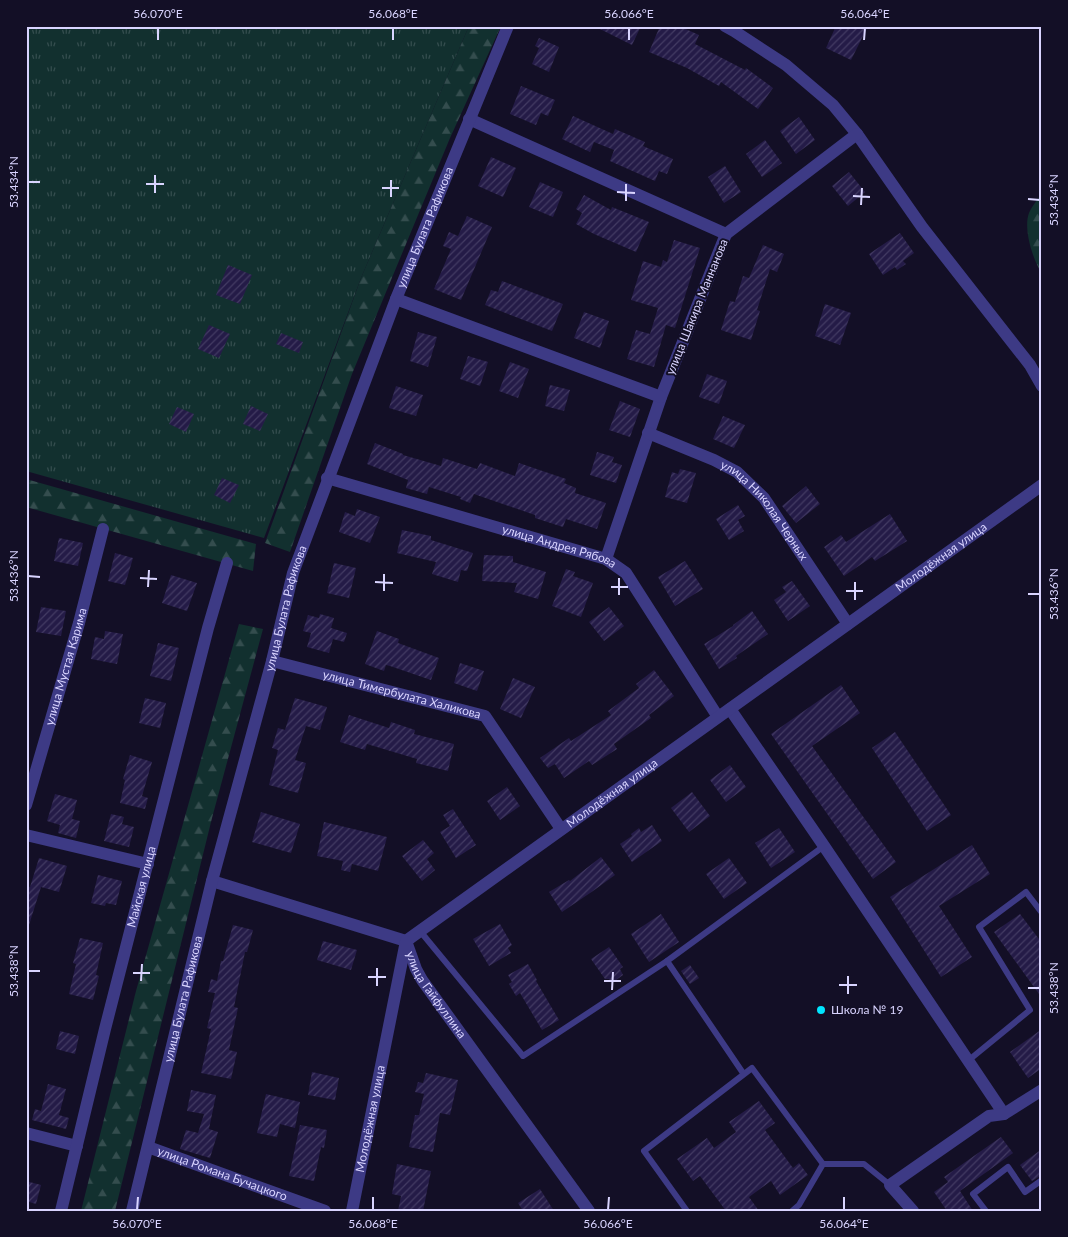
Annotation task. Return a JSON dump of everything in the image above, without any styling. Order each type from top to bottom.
[{"type":"street","name":"улица Булата Рафикова","points":[[132,1211],[212,881],[272,662],[293,573],[327,478],[396,299],[508,26]]},
{"type":"street","points":[[725,26],[786,65],[833,105],[857,134],[922,227],[1030,365],[1042,386]]},
{"type":"street","name":"улица Шакира Маннанова","points":[[469,119],[726,234],[661,397],[606,559]]},
{"type":"street","points":[[726,234],[857,134]]},
{"type":"street","points":[[396,299],[661,397]]},
{"type":"street","name":"улица Николая Черных","points":[[648,433],[714,460],[737,472],[764,498],[848,624]]},
{"type":"street","name":"улица Андрея Рябова","points":[[327,478],[606,559],[626,573],[718,717]]},
{"type":"street","name":"Молодёжная улица","points":[[352,1211],[406,941],[1042,485]]},
{"type":"street","name":"улица Мустая Карима","points":[[26,805],[79,623],[103,528]]},
{"type":"street","name":"Майская улица","points":[[60,1211],[208,628],[227,564]]},
{"type":"street","name":"улица Тимербулата Халикова","points":[[272,662],[485,716],[561,829]]},
{"type":"street","points":[[730,709],[1004,1114]]},
{"type":"street","points":[[26,835],[148,864]]},
{"type":"street","name":"улица Гайфуллина","points":[[212,881],[406,941],[422,980],[590,1211]]},
{"type":"street","points":[[913,1211],[890,1185],[989,1116],[1004,1114],[1042,1090]]},
{"type":"street","points":[[26,1132],[78,1146]]},
{"type":"street","name":"улица Романа Бучацкого","points":[[148,1147],[325,1211]]},
{"type":"lane","points":[[420,931],[523,1056],[667,961],[824,846]]},
{"type":"lane","points":[[968,1060],[1030,1010],[979,927],[1026,892],[1042,914]]},
{"type":"lane","points":[[667,961],[743,1073]]},
{"type":"lane","points":[[688,1211],[644,1151],[743,1073],[752,1068],[823,1164]]},
{"type":"lane","points":[[823,1164],[864,1164],[890,1185]]},
{"type":"lane","points":[[792,1211],[799,1205],[823,1164]]},
{"type":"lane","points":[[986,1211],[974,1194],[1008,1167],[1025,1192],[1042,1180]]},
{"type":"green space","points":[[26,26],[469,26],[361,278],[264,538],[26,471]]},
{"type":"green space","points":[[469,26],[501,26],[450,138],[352,374],[290,552],[265,543],[361,278]]},
{"type":"green space","points":[[1042,193],[1042,274],[1032,253],[1027,220],[1033,205]]},
{"type":"green space","points":[[26,479],[256,544],[253,571],[26,507]]},
{"type":"green space","points":[[239,624],[263,629],[212,818],[115,1211],[81,1211],[136,991]]},
{"type":"building","points":[[594,26],[641,26],[632,45]]},
{"type":"building","points":[[660,26],[679,26],[699,35],[695,44],[745,70],[746,68],[773,88],[758,109],[721,82],[719,86],[687,68],[649,52]]},
{"type":"building","points":[[836,26],[868,26],[851,60],[826,48]]},
{"type":"building","points":[[539,38],[559,47],[549,72],[532,64],[539,48],[535,46]]},
{"type":"building","points":[[521,86],[555,100],[548,116],[541,113],[536,125],[510,114]]},
{"type":"building","points":[[573,116],[613,134],[615,129],[645,142],[643,146],[673,159],[667,174],[659,171],[655,181],[610,161],[614,150],[594,142],[590,152],[562,139]]},
{"type":"building","points":[[799,117],[815,140],[796,154],[780,131]]},
{"type":"building","points":[[765,140],[782,163],[762,177],[746,154]]},
{"type":"building","points":[[491,157],[516,168],[503,197],[478,186]]},
{"type":"building","points":[[725,166],[741,192],[724,203],[708,177]]},
{"type":"building","points":[[849,172],[865,192],[848,206],[832,186]]},
{"type":"building","points":[[540,182],[563,192],[553,217],[529,207]]},
{"type":"building","points":[[584,195],[611,210],[612,207],[649,222],[636,252],[576,224],[582,213],[576,209]]},
{"type":"building","points":[[467,216],[492,227],[461,300],[434,289],[451,249],[443,246],[449,232],[458,236]]},
{"type":"building","points":[[900,233],[914,253],[903,261],[906,264],[897,270],[895,267],[883,275],[869,254]]},
{"type":"building","points":[[674,240],[700,248],[675,328],[666,325],[654,367],[627,359],[636,330],[650,334],[658,308],[631,300],[643,261],[661,267],[663,260],[667,262]]},
{"type":"building","points":[[763,245],[784,254],[777,272],[770,269],[757,310],[760,311],[751,340],[721,330],[730,301],[735,302],[743,276],[749,278]]},
{"type":"building","points":[[228,265],[252,275],[240,304],[216,295]]},
{"type":"building","points":[[502,281],[563,304],[552,331],[485,305],[491,290],[498,292]]},
{"type":"building","points":[[825,304],[851,313],[840,345],[815,336]]},
{"type":"building","points":[[584,312],[609,321],[600,348],[574,338]]},
{"type":"building","points":[[209,325],[230,334],[219,358],[198,349]]},
{"type":"building","points":[[418,332],[437,337],[428,367],[410,361]]},
{"type":"building","points":[[281,333],[303,342],[299,353],[276,344]]},
{"type":"building","points":[[468,356],[488,362],[480,386],[460,379]]},
{"type":"building","points":[[510,362],[529,369],[518,398],[499,391]]},
{"type":"building","points":[[707,374],[727,381],[719,404],[699,397]]},
{"type":"building","points":[[550,385],[570,390],[564,411],[545,406]]},
{"type":"building","points":[[396,386],[423,395],[416,416],[389,408]]},
{"type":"building","points":[[620,401],[640,409],[630,437],[609,430]]},
{"type":"building","points":[[251,406],[268,414],[260,431],[243,424]]},
{"type":"building","points":[[177,407],[194,414],[186,432],[169,424]]},
{"type":"building","points":[[723,416],[745,425],[734,448],[713,439]]},
{"type":"building","points":[[375,443],[403,455],[441,466],[443,458],[477,469],[480,463],[515,476],[519,463],[566,479],[564,483],[576,488],[575,493],[606,503],[597,529],[566,519],[563,527],[535,518],[535,515],[474,494],[470,503],[460,499],[461,497],[429,487],[427,494],[406,488],[408,480],[367,464]]},
{"type":"building","points":[[597,452],[614,457],[612,462],[622,465],[616,483],[590,475]]},
{"type":"building","points":[[680,469],[696,473],[687,503],[665,497],[672,472],[678,474]]},
{"type":"building","points":[[222,478],[239,485],[230,503],[214,495]]},
{"type":"building","points":[[806,486],[820,504],[796,523],[782,506]]},
{"type":"building","points":[[738,505],[745,516],[738,520],[744,531],[729,540],[716,519]]},
{"type":"building","points":[[357,509],[380,517],[370,543],[339,532],[345,512],[355,516]]},
{"type":"building","points":[[890,514],[907,541],[875,561],[872,557],[844,576],[824,547],[841,535],[846,542]]},
{"type":"building","points":[[402,530],[431,536],[431,540],[473,553],[467,571],[461,570],[458,582],[432,574],[436,562],[397,553]]},
{"type":"building","points":[[59,538],[83,543],[78,566],[54,561]]},
{"type":"building","points":[[115,553],[133,558],[125,585],[108,581]]},
{"type":"building","points":[[484,555],[513,556],[513,562],[546,572],[538,599],[514,592],[517,583],[482,581]]},
{"type":"building","points":[[685,561],[703,589],[675,606],[658,577]]},
{"type":"building","points":[[334,563],[356,568],[349,598],[327,593]]},
{"type":"building","points":[[566,569],[575,572],[573,576],[593,583],[581,617],[552,606]]},
{"type":"building","points":[[171,575],[197,583],[187,611],[162,603]]},
{"type":"building","points":[[792,581],[810,606],[788,621],[774,600],[786,592],[782,587]]},
{"type":"building","points":[[41,607],[66,611],[61,636],[36,632]]},
{"type":"building","points":[[609,607],[624,626],[604,641],[589,622]]},
{"type":"building","points":[[752,611],[768,634],[736,656],[737,658],[719,669],[704,644],[733,626]]},
{"type":"building","points":[[320,614],[334,618],[331,628],[347,633],[344,642],[333,639],[329,653],[307,647],[311,633],[303,631],[308,615],[319,618]]},
{"type":"building","points":[[105,631],[123,634],[117,664],[91,659],[95,637],[104,639]]},
{"type":"building","points":[[377,631],[399,639],[398,643],[439,658],[431,680],[386,665],[384,671],[365,664]]},
{"type":"building","points":[[158,643],[179,648],[171,681],[150,676]]},
{"type":"building","points":[[460,663],[484,671],[477,691],[454,683]]},
{"type":"building","points":[[654,670],[674,696],[649,715],[651,718],[614,744],[617,749],[592,765],[589,761],[564,778],[555,764],[548,768],[540,758],[569,738],[571,741],[611,715],[608,711],[639,688],[636,684]]},
{"type":"building","points":[[513,678],[535,687],[521,718],[500,709]]},
{"type":"building","points":[[841,685],[860,713],[812,746],[896,862],[873,879],[771,734]]},
{"type":"building","points":[[145,698],[166,703],[160,728],[139,723]]},
{"type":"building","points":[[295,698],[327,707],[320,730],[306,726],[295,760],[306,763],[298,793],[269,785],[278,750],[272,748],[278,728],[285,730]]},
{"type":"building","points":[[349,715],[389,728],[391,722],[415,730],[414,734],[454,744],[448,771],[416,763],[417,759],[367,744],[365,750],[340,742]]},
{"type":"building","points":[[895,732],[951,815],[927,831],[872,748]]},
{"type":"building","points":[[130,755],[152,762],[142,796],[148,798],[145,809],[120,803],[125,780],[123,779]]},
{"type":"building","points":[[730,765],[746,787],[726,802],[710,780]]},
{"type":"building","points":[[507,787],[520,806],[500,820],[487,801]]},
{"type":"building","points":[[692,792],[710,816],[689,832],[671,808]]},
{"type":"building","points":[[55,794],[77,800],[72,819],[80,821],[76,838],[58,833],[60,825],[47,821]]},
{"type":"building","points":[[453,809],[476,845],[456,858],[440,832],[450,826],[443,815]]},
{"type":"building","points":[[261,812],[300,824],[291,853],[252,842]]},
{"type":"building","points":[[111,814],[124,817],[122,824],[134,827],[129,847],[104,841]]},
{"type":"building","points":[[324,822],[387,837],[378,871],[352,864],[350,872],[341,870],[343,861],[317,856]]},
{"type":"building","points":[[652,825],[662,841],[632,862],[620,844],[632,836],[631,834],[639,828],[641,832]]},
{"type":"building","points":[[779,828],[795,852],[771,868],[755,843]]},
{"type":"building","points":[[423,840],[434,853],[427,859],[435,870],[422,881],[402,856]]},
{"type":"building","points":[[972,845],[990,874],[939,906],[972,957],[941,977],[890,897]]},
{"type":"building","points":[[601,857],[615,875],[562,912],[549,892],[570,881]]},
{"type":"building","points":[[39,858],[67,866],[59,892],[41,887],[28,928],[26,928],[26,886],[30,887]]},
{"type":"building","points":[[729,858],[747,883],[724,899],[706,874]]},
{"type":"building","points":[[98,875],[122,881],[116,905],[106,903],[105,906],[91,903]]},
{"type":"building","points":[[661,914],[679,942],[649,962],[631,934]]},
{"type":"building","points":[[1020,914],[1042,943],[1042,998],[994,932]]},
{"type":"building","points":[[500,924],[512,945],[508,948],[511,953],[489,966],[473,939]]},
{"type":"building","points":[[233,925],[253,930],[247,952],[245,952],[234,1007],[238,1008],[229,1050],[237,1052],[231,1079],[201,1073],[211,1029],[207,1028],[215,993],[208,992],[211,979],[217,981],[221,961],[223,961]]},
{"type":"building","points":[[80,938],[103,943],[96,975],[99,976],[93,1000],[69,994],[76,964],[73,963]]},
{"type":"building","points":[[323,941],[357,950],[351,970],[317,960]]},
{"type":"building","points":[[609,947],[623,967],[620,969],[623,975],[612,983],[609,979],[605,979],[591,959]]},
{"type":"building","points":[[528,964],[559,1020],[542,1030],[520,993],[516,996],[509,984],[512,982],[508,975]]},
{"type":"building","points":[[690,965],[699,978],[690,984],[681,971]]},
{"type":"building","points":[[1042,1029],[1042,1068],[1028,1078],[1010,1052]]},
{"type":"building","points":[[60,1031],[79,1036],[75,1054],[56,1049]]},
{"type":"building","points":[[312,1072],[339,1078],[335,1100],[308,1095]]},
{"type":"building","points":[[426,1073],[458,1080],[450,1115],[440,1113],[433,1152],[409,1147],[415,1115],[419,1115],[424,1094],[415,1092],[418,1082],[423,1083]]},
{"type":"building","points":[[48,1084],[66,1089],[59,1115],[69,1118],[66,1129],[32,1120],[35,1109],[41,1111]]},
{"type":"building","points":[[191,1090],[216,1095],[209,1129],[218,1132],[210,1158],[180,1149],[186,1130],[198,1133],[204,1114],[187,1111]]},
{"type":"building","points":[[266,1094],[300,1102],[295,1128],[280,1124],[277,1137],[257,1133]]},
{"type":"building","points":[[759,1101],[775,1123],[765,1130],[793,1168],[799,1163],[808,1175],[780,1195],[771,1181],[749,1197],[759,1211],[726,1211],[700,1176],[693,1181],[677,1159],[707,1138],[714,1148],[736,1132],[729,1122]]},
{"type":"building","points":[[300,1125],[327,1130],[324,1148],[321,1147],[314,1181],[289,1176]]},
{"type":"building","points":[[1001,1137],[1013,1153],[960,1191],[973,1211],[947,1211],[934,1192],[948,1182],[944,1177]]},
{"type":"building","points":[[1042,1149],[1042,1175],[1032,1181],[1020,1165]]},
{"type":"building","points":[[397,1164],[431,1171],[423,1211],[398,1211],[401,1196],[392,1194]]},
{"type":"building","points":[[26,1181],[41,1185],[36,1204],[26,1201]]},
{"type":"building","points":[[540,1189],[554,1211],[523,1211],[518,1203]]},
{"type":"place","name":"Школа № 19","points":[[821,1010]]}]
